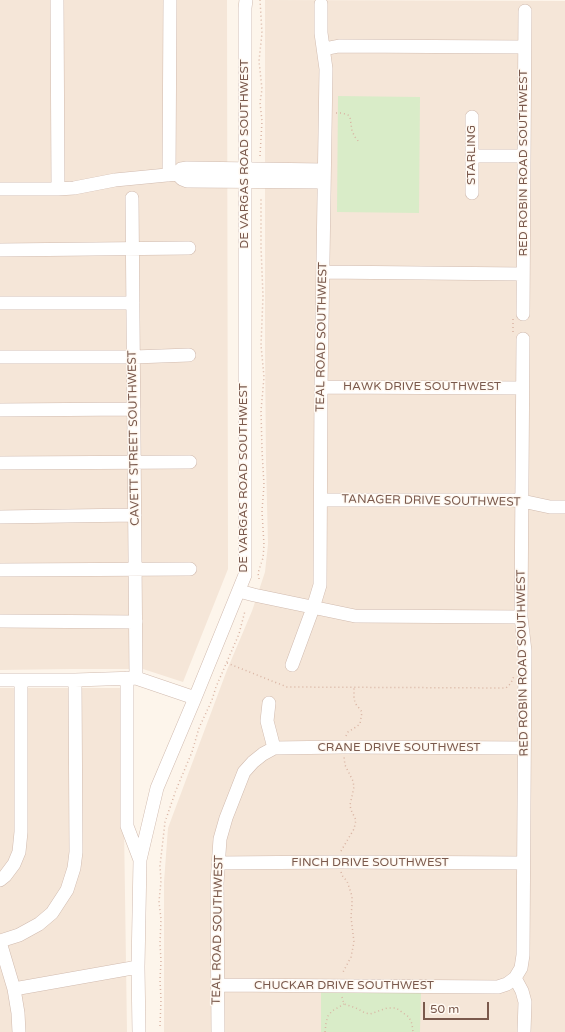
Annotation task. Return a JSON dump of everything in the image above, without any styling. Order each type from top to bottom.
[{"type":"street","points":[[57,0],[58,189]]},
{"type":"street","points":[[170,0],[173,174]]},
{"type":"street","name":"DE VARGAS ROAD SOUTHWEST","points":[[139,1032],[138,967],[140,860],[158,788],[245,575],[246,0]]},
{"type":"street","name":"TEAL ROAD SOUTHWEST","points":[[292,665],[314,608],[320,585],[322,272],[326,69],[321,32],[321,4]]},
{"type":"street","name":"RED ROBIN ROAD SOUTHWEST","points":[[518,314],[523,274],[525,11]]},
{"type":"street","points":[[324,49],[340,46],[524,47]]},
{"type":"street","name":"STARLING","points":[[472,117],[472,193]]},
{"type":"street","points":[[472,156],[524,156]]},
{"type":"street","points":[[0,189],[74,188],[131,178],[173,174],[186,181],[219,181],[245,175],[324,176]]},
{"type":"street","name":"CAVETT STREET SOUTHWEST","points":[[132,198],[136,622],[132,678],[127,826],[140,860]]},
{"type":"street","points":[[0,250],[189,248]]},
{"type":"street","points":[[322,272],[523,274]]},
{"type":"street","points":[[0,303],[133,303]]},
{"type":"street","name":"RED ROBIN ROAD SOUTHWEST","points":[[515,978],[521,968],[523,955],[525,651],[521,617],[522,388],[518,337]]},
{"type":"street","points":[[0,357],[134,357],[189,355]]},
{"type":"street","name":"HAWK DRIVE SOUTHWEST","points":[[321,387],[522,388]]},
{"type":"street","points":[[0,410],[134,409]]},
{"type":"street","points":[[0,463],[190,462]]},
{"type":"street","name":"TANAGER DRIVE SOUTHWEST","points":[[321,500],[522,500],[550,507],[565,507]]},
{"type":"street","points":[[0,516],[135,515]]},
{"type":"street","points":[[0,570],[190,569]]},
{"type":"street","points":[[239,591],[355,616],[521,617]]},
{"type":"street","points":[[0,622],[136,622]]},
{"type":"street","points":[[0,680],[132,678],[195,698]]},
{"type":"street","points":[[0,880],[14,864],[19,852],[21,824],[21,680]]},
{"type":"street","points":[[19,1032],[18,1013],[14,989],[0,942],[19,935],[39,924],[52,912],[67,890],[74,868],[76,852],[75,680]]},
{"type":"street","points":[[269,703],[267,721],[274,748]]},
{"type":"street","name":"TEAL ROAD SOUTHWEST","points":[[218,1032],[216,883],[220,839],[226,818],[244,772],[253,762],[274,748]]},
{"type":"street","name":"CRANE DRIVE SOUTHWEST","points":[[274,748],[524,748]]},
{"type":"street","name":"FINCH DRIVE SOUTHWEST","points":[[218,863],[523,863]]},
{"type":"street","points":[[14,989],[138,967]]},
{"type":"street","points":[[515,978],[522,991],[525,1002],[524,1032]]},
{"type":"street","name":"CHUCKAR DRIVE SOUTHWEST","points":[[218,985],[498,987],[507,984],[515,978]]},
{"type":"path","points":[[260,0],[262,33],[259,61],[262,89],[260,103],[262,121],[260,156]]},
{"type":"path","points":[[336,113],[342,113],[350,117],[352,131],[355,138],[359,142]]},
{"type":"path","points":[[259,579],[258,573],[263,558],[264,545],[262,511],[264,485],[261,411],[264,377],[261,345],[263,296],[261,197]]},
{"type":"path","points":[[518,314],[518,337]]},
{"type":"path","points":[[160,1026],[160,866],[165,822],[180,778],[192,752],[199,728],[239,634],[245,611]]},
{"type":"path","points":[[226,662],[287,687],[506,688],[511,683],[515,674]]},
{"type":"path","points":[[345,738],[348,732],[360,724],[362,712],[355,703],[354,687]]},
{"type":"path","points":[[341,851],[354,829],[356,820],[350,805],[354,787],[353,781],[345,765],[344,753]]},
{"type":"path","points":[[340,868],[340,873],[347,881],[352,896],[351,918],[354,942],[351,957],[342,976]]},
{"type":"path","points":[[341,994],[344,1004]]},
{"type":"path","points":[[326,1032],[328,1016],[332,1011],[344,1004],[370,1014],[387,1008],[396,1008],[409,1017],[414,1032]]},
{"type":"shaded area","points":[[0,0],[227,0],[228,569],[183,682],[143,669],[0,670]]},
{"type":"shaded area","points":[[265,0],[565,1],[565,1032],[164,1032],[164,882],[168,828],[227,670],[252,611],[265,572],[268,544],[265,349]]},
{"type":"shaded area","points":[[0,688],[122,688],[127,1032],[0,1032]]},
{"type":"green space","points":[[338,96],[420,97],[419,213],[337,212]]},
{"type":"green space","points":[[321,991],[421,992],[420,1032],[321,1032]]}]
